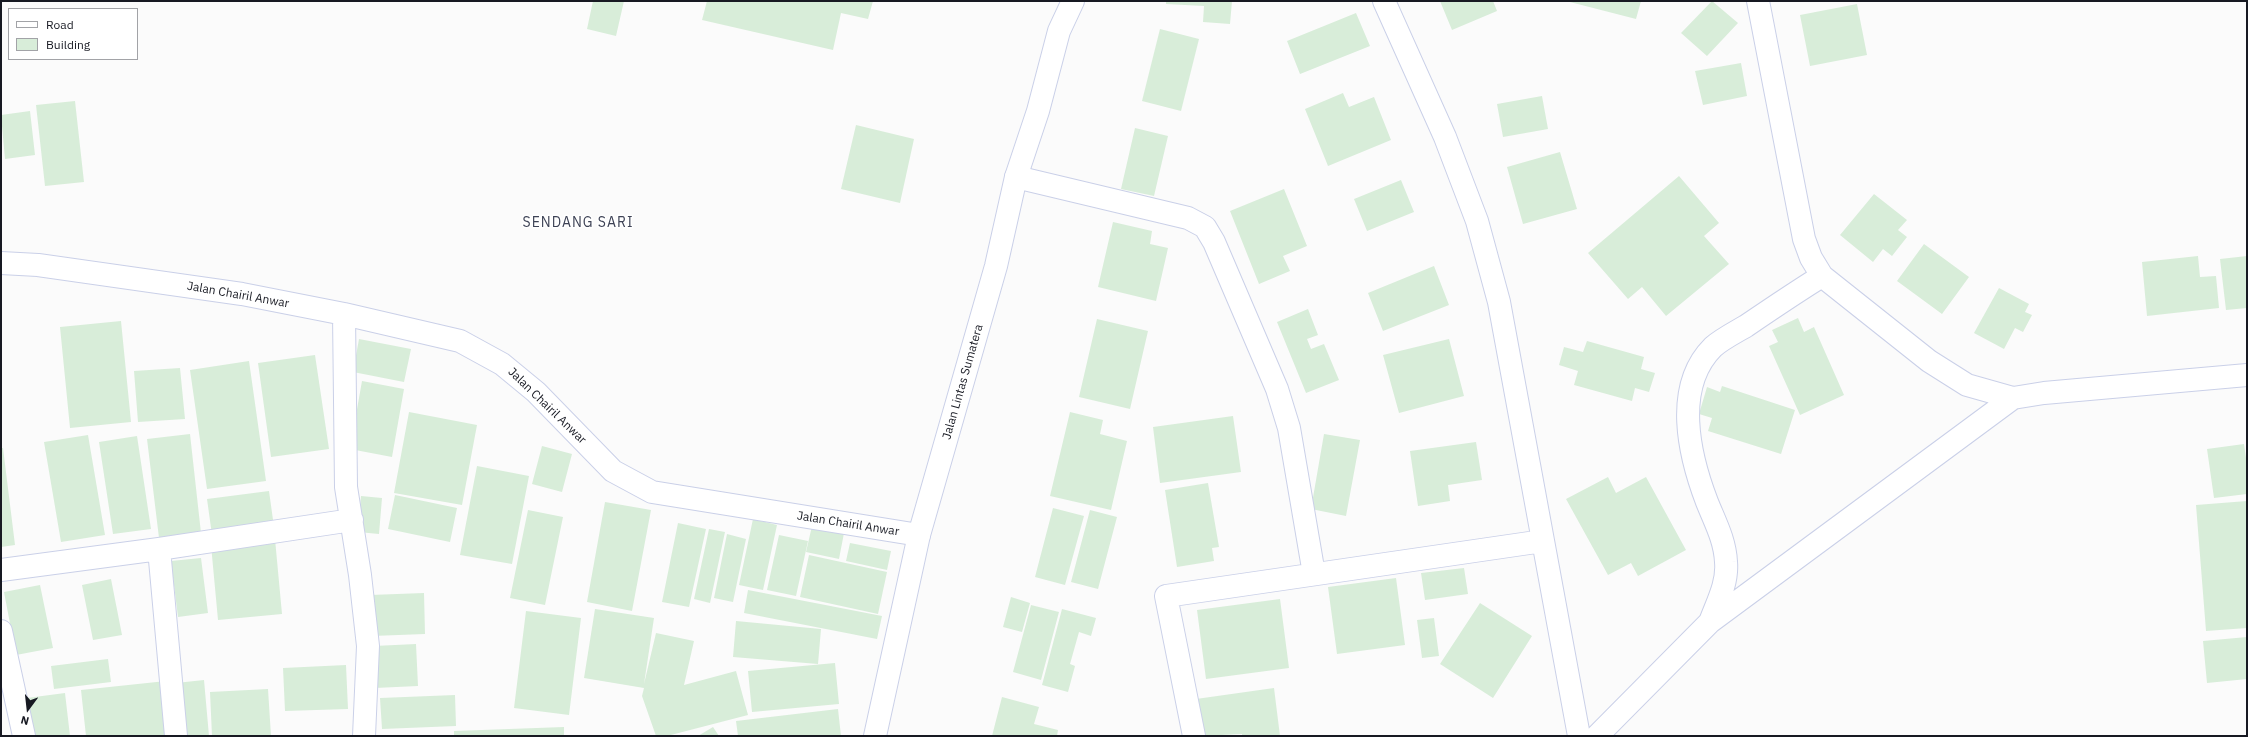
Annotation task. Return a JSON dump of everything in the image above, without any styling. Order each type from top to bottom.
[{"type":"main road","name":"Jalan Lintas Sumatera","points":[[1059,1],[1059,31]]},
{"type":"main road","name":"Jalan Lintas Sumatera","points":[[875,736],[919,535],[996,266],[1016,177],[1038,111],[1059,31],[1074,1]]},
{"type":"main road","points":[[1384,1],[1445,137],[1477,221],[1499,302],[1579,736]]},
{"type":"main road","points":[[1758,1],[1804,239],[1811,258],[1822,276],[1929,361],[1967,385],[2014,398],[2044,393],[2247,375]]},
{"type":"main road","points":[[1016,177],[1188,218],[1205,227],[1214,242],[1277,389],[1290,436],[1314,574]]},
{"type":"main road","name":"Jalan Chairil Anwar","points":[[1,263],[38,265],[242,294],[344,314],[460,341],[502,364],[536,392],[613,471],[652,492],[919,535]]},
{"type":"main road","points":[[1710,622],[1724,585],[1726,562],[1722,537],[1707,501],[1695,466],[1688,420],[1689,394],[1698,368],[1713,347],[1822,276]]},
{"type":"main road","points":[[344,314],[346,487],[360,575],[368,646],[364,736]]},
{"type":"main road","points":[[1597,736],[1710,622],[2014,398]]},
{"type":"main road","points":[[1,570],[159,549],[352,520]]},
{"type":"main road","points":[[1194,736],[1166,596],[1543,541]]},
{"type":"main road","points":[[159,549],[176,736]]},
{"type":"main road","points":[[1,631],[24,736]]},
{"type":"building","points":[[593,1],[624,1],[616,36],[587,29]]},
{"type":"building","points":[[707,1],[873,1],[868,19],[841,13],[833,50],[702,20]]},
{"type":"building","points":[[1166,1],[1232,1],[1230,24],[1203,22],[1204,6],[1166,4]]},
{"type":"building","points":[[1440,1],[1493,1],[1497,11],[1452,30]]},
{"type":"building","points":[[1566,1],[1641,1],[1636,19]]},
{"type":"building","points":[[1712,1],[1738,23],[1707,56],[1681,33]]},
{"type":"building","points":[[1857,4],[1867,55],[1810,66],[1800,15]]},
{"type":"building","points":[[1356,13],[1370,46],[1300,74],[1287,41]]},
{"type":"building","points":[[1160,29],[1199,39],[1181,111],[1142,101]]},
{"type":"building","points":[[1741,63],[1747,96],[1703,105],[1695,71]]},
{"type":"building","points":[[1343,93],[1349,107],[1374,97],[1391,140],[1328,166],[1305,109]]},
{"type":"building","points":[[1542,96],[1548,129],[1503,137],[1497,104]]},
{"type":"building","points":[[75,101],[84,182],[45,186],[36,105]]},
{"type":"building","points":[[30,111],[35,155],[5,159],[1,115]]},
{"type":"building","points":[[856,125],[914,139],[900,203],[841,189]]},
{"type":"building","points":[[1135,128],[1168,136],[1154,196],[1121,189]]},
{"type":"building","points":[[1560,152],[1577,209],[1523,224],[1507,167]]},
{"type":"building","points":[[1679,176],[1719,223],[1704,236],[1729,264],[1666,316],[1642,287],[1628,299],[1588,253]]},
{"type":"building","points":[[1401,180],[1414,212],[1367,231],[1354,199]]},
{"type":"building","points":[[1284,189],[1307,246],[1283,256],[1290,271],[1259,284],[1230,211]]},
{"type":"building","points":[[1874,194],[1907,220],[1898,230],[1907,237],[1892,256],[1883,249],[1873,262],[1840,235]]},
{"type":"building","points":[[1113,222],[1152,231],[1150,244],[1168,248],[1156,301],[1098,287]]},
{"type":"building","points":[[1924,244],[1969,277],[1942,314],[1897,281]]},
{"type":"building","points":[[2198,256],[2200,277],[2216,276],[2219,308],[2147,316],[2142,262]]},
{"type":"building","points":[[2247,256],[2247,308],[2226,310],[2220,259]]},
{"type":"building","points":[[1434,266],[1449,305],[1383,331],[1368,293]]},
{"type":"building","points":[[1999,288],[2029,304],[2025,312],[2032,315],[2023,332],[2015,328],[2004,349],[1974,333]]},
{"type":"building","points":[[1308,309],[1318,335],[1307,339],[1311,349],[1324,344],[1339,380],[1306,393],[1277,322]]},
{"type":"building","points":[[1798,318],[1804,332],[1814,327],[1844,395],[1800,415],[1769,346],[1778,342],[1772,330]]},
{"type":"building","points":[[1097,319],[1148,331],[1130,409],[1079,397]]},
{"type":"building","points":[[121,321],[131,422],[70,428],[60,327]]},
{"type":"building","points":[[359,339],[411,349],[404,382],[353,372]]},
{"type":"building","points":[[1449,339],[1464,396],[1399,413],[1383,355]]},
{"type":"building","points":[[1587,341],[1644,357],[1641,369],[1655,373],[1649,392],[1635,388],[1632,401],[1574,385],[1578,371],[1559,365],[1564,347],[1583,352]]},
{"type":"building","points":[[315,355],[329,449],[271,457],[258,363]]},
{"type":"building","points":[[249,361],[266,481],[207,489],[190,370]]},
{"type":"building","points":[[180,368],[185,419],[138,422],[134,371]]},
{"type":"building","points":[[362,381],[404,389],[392,457],[350,449]]},
{"type":"building","points":[[1722,386],[1795,410],[1781,454],[1708,431],[1712,418],[1699,414],[1707,387],[1720,392]]},
{"type":"building","points":[[409,412],[477,425],[462,505],[394,493]]},
{"type":"building","points":[[1070,412],[1103,420],[1100,434],[1127,441],[1111,510],[1050,496]]},
{"type":"building","points":[[1233,416],[1241,472],[1160,483],[1153,427]]},
{"type":"building","points":[[190,434],[201,533],[159,538],[147,439]]},
{"type":"building","points":[[1324,434],[1360,440],[1346,516],[1311,509]]},
{"type":"building","points":[[88,435],[105,535],[61,542],[44,442]]},
{"type":"building","points":[[137,436],[151,529],[113,534],[99,442]]},
{"type":"building","points":[[1476,442],[1482,480],[1448,485],[1450,501],[1418,506],[1410,451]]},
{"type":"building","points":[[2244,444],[2247,465],[2247,494],[2214,498],[2207,449]]},
{"type":"building","points":[[542,446],[572,454],[562,492],[532,484]]},
{"type":"building","points":[[1,448],[3,448],[15,545],[1,547]]},
{"type":"building","points":[[477,466],[529,476],[512,564],[460,555]]},
{"type":"building","points":[[1608,477],[1616,493],[1646,477],[1686,550],[1638,576],[1631,563],[1608,575],[1566,499]]},
{"type":"building","points":[[1208,483],[1219,547],[1212,548],[1214,561],[1177,567],[1165,490]]},
{"type":"building","points":[[269,491],[274,527],[212,535],[207,499]]},
{"type":"building","points":[[395,495],[457,508],[450,542],[388,529]]},
{"type":"building","points":[[361,496],[382,498],[379,534],[358,532]]},
{"type":"building","points":[[2247,501],[2247,628],[2206,631],[2196,505]]},
{"type":"building","points":[[605,502],[651,510],[632,611],[587,602]]},
{"type":"building","points":[[1053,508],[1084,516],[1065,585],[1035,577]]},
{"type":"building","points":[[528,510],[563,517],[545,605],[510,598]]},
{"type":"building","points":[[1090,510],[1117,517],[1098,589],[1071,582]]},
{"type":"building","points":[[753,519],[777,525],[763,590],[739,585]]},
{"type":"building","points":[[678,523],[706,529],[689,607],[662,602]]},
{"type":"building","points":[[812,526],[844,533],[839,559],[806,552]]},
{"type":"building","points":[[709,529],[725,532],[710,603],[694,599]]},
{"type":"building","points":[[727,534],[746,539],[733,602],[714,598]]},
{"type":"building","points":[[779,535],[808,541],[796,596],[767,590]]},
{"type":"building","points":[[275,539],[282,614],[218,620],[211,545]]},
{"type":"building","points":[[850,543],[891,551],[887,570],[846,561]]},
{"type":"building","points":[[809,555],[887,572],[878,614],[800,597]]},
{"type":"building","points":[[201,558],[208,613],[178,617],[171,561]]},
{"type":"building","points":[[1464,568],[1468,594],[1425,600],[1421,573]]},
{"type":"building","points":[[1396,578],[1405,645],[1337,654],[1328,587]]},
{"type":"building","points":[[111,579],[122,635],[93,640],[82,585]]},
{"type":"building","points":[[40,585],[53,648],[16,655],[4,592]]},
{"type":"building","points":[[748,590],[882,616],[877,639],[744,613]]},
{"type":"building","points":[[424,593],[425,634],[372,636],[370,595]]},
{"type":"building","points":[[1011,597],[1030,603],[1022,632],[1003,627]]},
{"type":"building","points":[[1280,599],[1289,668],[1206,679],[1197,610]]},
{"type":"building","points":[[1480,603],[1532,636],[1493,698],[1440,664]]},
{"type":"building","points":[[1031,605],[1059,612],[1041,680],[1013,672]]},
{"type":"building","points":[[595,609],[654,618],[644,684],[656,633],[694,641],[684,685],[736,671],[748,715],[667,736],[656,736],[642,696],[644,688],[584,678]]},
{"type":"building","points":[[1062,609],[1096,618],[1091,636],[1079,632],[1070,664],[1075,666],[1068,692],[1042,685]]},
{"type":"building","points":[[526,611],[581,618],[569,715],[514,708]]},
{"type":"building","points":[[1434,618],[1439,656],[1422,658],[1417,620]]},
{"type":"building","points":[[736,621],[821,629],[818,664],[733,657]]},
{"type":"building","points":[[2247,637],[2247,679],[2207,683],[2203,641]]},
{"type":"building","points":[[416,644],[418,686],[375,688],[374,646]]},
{"type":"building","points":[[108,659],[111,682],[54,689],[51,666]]},
{"type":"building","points":[[835,663],[839,704],[752,712],[748,671]]},
{"type":"building","points":[[346,665],[348,709],[285,711],[283,668]]},
{"type":"building","points":[[204,680],[209,736],[182,736],[176,683]]},
{"type":"building","points":[[166,681],[172,736],[86,736],[81,690]]},
{"type":"building","points":[[1274,688],[1280,736],[1242,736],[1242,734],[1201,736],[1196,699]]},
{"type":"building","points":[[268,689],[271,736],[212,736],[210,692]]},
{"type":"building","points":[[65,693],[70,736],[31,736],[27,698]]},
{"type":"building","points":[[455,695],[456,726],[382,729],[380,698]]},
{"type":"building","points":[[1002,697],[1039,707],[1034,724],[1058,730],[1057,736],[992,736]]},
{"type":"building","points":[[838,709],[841,736],[738,736],[736,721]]},
{"type":"building","points":[[564,727],[564,736],[454,736],[454,731]]},
{"type":"building","points":[[713,727],[719,736],[698,736]]},
{"type":"district","name":"SENDANG SARI","points":[[578,223]]}]
